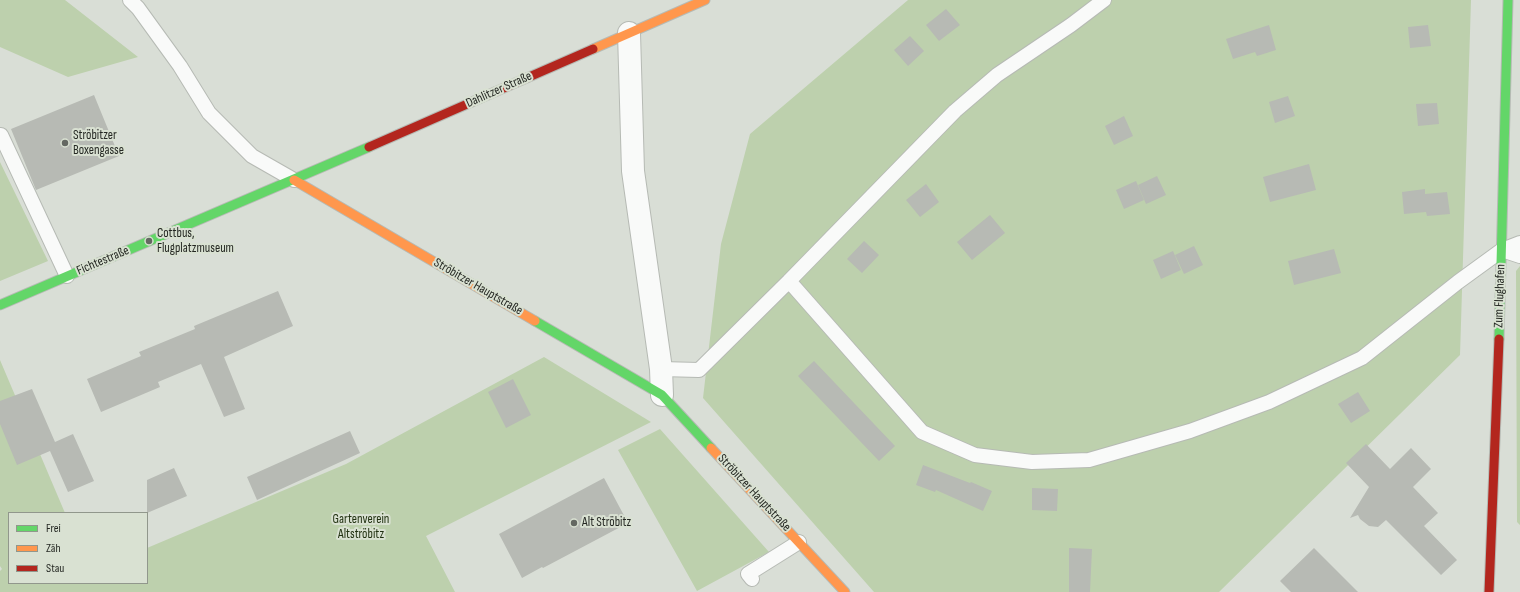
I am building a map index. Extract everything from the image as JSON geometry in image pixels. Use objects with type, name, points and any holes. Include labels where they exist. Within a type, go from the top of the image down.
[{"type":"street","name":"Dahlitzer Straße","points":[[294,180],[705,0]]},
{"type":"street","name":"Zum Flughafen","points":[[1489,592],[1502,250],[1508,0]]},
{"type":"street","points":[[629,32],[633,171],[661,369],[662,395]]},
{"type":"street","name":"Fichtestraße","points":[[0,305],[294,180]]},
{"type":"street","name":"Ströbitzer Hauptstraße","points":[[294,180],[662,395],[845,592]]},
{"type":"lane","points":[[130,0],[138,8],[180,66],[209,113],[252,156],[294,180]]},
{"type":"lane","points":[[661,369],[699,370],[789,281],[955,111],[997,75],[1071,25],[1104,0]]},
{"type":"lane","points":[[1,135],[67,276]]},
{"type":"lane","points":[[789,281],[922,432],[975,455],[1032,462],[1089,460],[1190,431],[1269,402],[1362,358],[1458,282],[1502,250],[1520,243]]},
{"type":"lane","points":[[1502,250],[1520,256]]},
{"type":"lane","points":[[752,579],[748,574],[799,542]]},
{"type":"green space","points":[[0,0],[65,0],[138,57],[68,77],[0,47]]},
{"type":"green space","points":[[908,0],[1471,0],[1460,355],[1219,592],[874,592],[703,398],[721,244],[750,134]]},
{"type":"green space","points":[[0,162],[48,261],[0,281]]},
{"type":"green space","points":[[1520,266],[1520,525],[1517,522],[1516,271]]},
{"type":"green space","name":"Gartenverein Altströbitz","points":[[544,357],[651,422],[426,536],[455,592],[0,592],[0,571],[2,569],[0,566],[0,360],[65,512],[8,512],[8,584],[148,584],[148,548],[346,464]]},
{"type":"green space","points":[[660,429],[769,552],[697,591],[618,450]]},
{"type":"building","points":[[946,9],[960,25],[939,41],[926,25]]},
{"type":"building","points":[[1269,25],[1276,50],[1257,56],[1255,52],[1233,59],[1226,39]]},
{"type":"building","points":[[1428,25],[1431,46],[1410,48],[1408,27]]},
{"type":"building","points":[[910,36],[924,51],[908,66],[894,50]]},
{"type":"building","name":"Ströbitzer Boxengasse","points":[[94,95],[119,156],[36,190],[11,129]]},
{"type":"building","points":[[1288,96],[1295,116],[1275,123],[1269,102]]},
{"type":"building","points":[[1437,103],[1439,124],[1418,126],[1416,104]]},
{"type":"building","points":[[1124,116],[1133,136],[1114,145],[1105,126]]},
{"type":"building","points":[[1309,164],[1316,190],[1270,202],[1263,177]]},
{"type":"building","points":[[1157,176],[1166,195],[1146,204],[1138,185]]},
{"type":"building","points":[[1136,181],[1144,200],[1124,209],[1116,190]]},
{"type":"building","points":[[926,184],[939,202],[920,217],[906,200]]},
{"type":"building","points":[[1425,189],[1425,194],[1447,192],[1450,214],[1427,216],[1426,212],[1404,214],[1402,192]]},
{"type":"building","points":[[990,215],[1005,233],[972,260],[957,242]]},
{"type":"building","points":[[864,241],[879,255],[862,273],[847,259]]},
{"type":"building","points":[[1194,246],[1203,265],[1184,274],[1175,255]]},
{"type":"building","points":[[1334,249],[1341,273],[1294,285],[1288,261]]},
{"type":"building","points":[[1173,251],[1181,270],[1161,279],[1153,260]]},
{"type":"building","points":[[278,291],[293,326],[224,357],[245,409],[224,417],[201,364],[158,382],[160,387],[101,412],[87,379],[141,356],[139,352],[195,329],[194,326]]},
{"type":"building","points":[[814,361],[895,446],[879,461],[798,376]]},
{"type":"building","points":[[513,379],[531,415],[506,428],[488,392]]},
{"type":"building","points":[[32,389],[55,442],[73,434],[94,481],[68,492],[50,451],[17,465],[0,424],[0,401]]},
{"type":"building","points":[[1358,392],[1370,411],[1351,423],[1338,404]]},
{"type":"building","points":[[350,431],[360,453],[257,500],[247,477]]},
{"type":"building","points":[[1366,444],[1390,469],[1411,448],[1431,469],[1413,487],[1438,513],[1424,526],[1457,560],[1441,575],[1386,520],[1378,527],[1369,526],[1360,519],[1358,515],[1350,518],[1369,487],[1346,463]]},
{"type":"building","points":[[923,465],[992,491],[983,511],[936,490],[935,492],[916,485]]},
{"type":"building","points":[[174,468],[187,496],[148,513],[147,480]]},
{"type":"building","name":"Alt Ströbitz","points":[[604,478],[628,523],[522,578],[499,534]]},
{"type":"building","points":[[1032,488],[1058,489],[1057,511],[1032,510]]},
{"type":"building","points":[[1069,548],[1092,549],[1090,592],[1069,592]]},
{"type":"building","points":[[1314,548],[1358,592],[1291,592],[1280,581]]},
{"type":"traffic: fast","points":[[1499,339],[1508,0]]},
{"type":"traffic: fast","points":[[0,305],[369,147]]},
{"type":"traffic: fast","points":[[535,321],[662,395],[711,448]]},
{"type":"traffic: slow","points":[[593,49],[705,0]]},
{"type":"traffic: slow","points":[[294,180],[535,321]]},
{"type":"traffic: slow","points":[[711,448],[845,592]]},
{"type":"traffic: jam","points":[[369,147],[593,49]]},
{"type":"traffic: jam","points":[[1489,592],[1499,339]]},
{"type":"place","name":"Ströbitzer Boxengasse","points":[[65,143]]},
{"type":"place","name":"Cottbus, Flugplatzmuseum","points":[[149,241]]},
{"type":"place","name":"Alt Ströbitz","points":[[574,523]]}]
